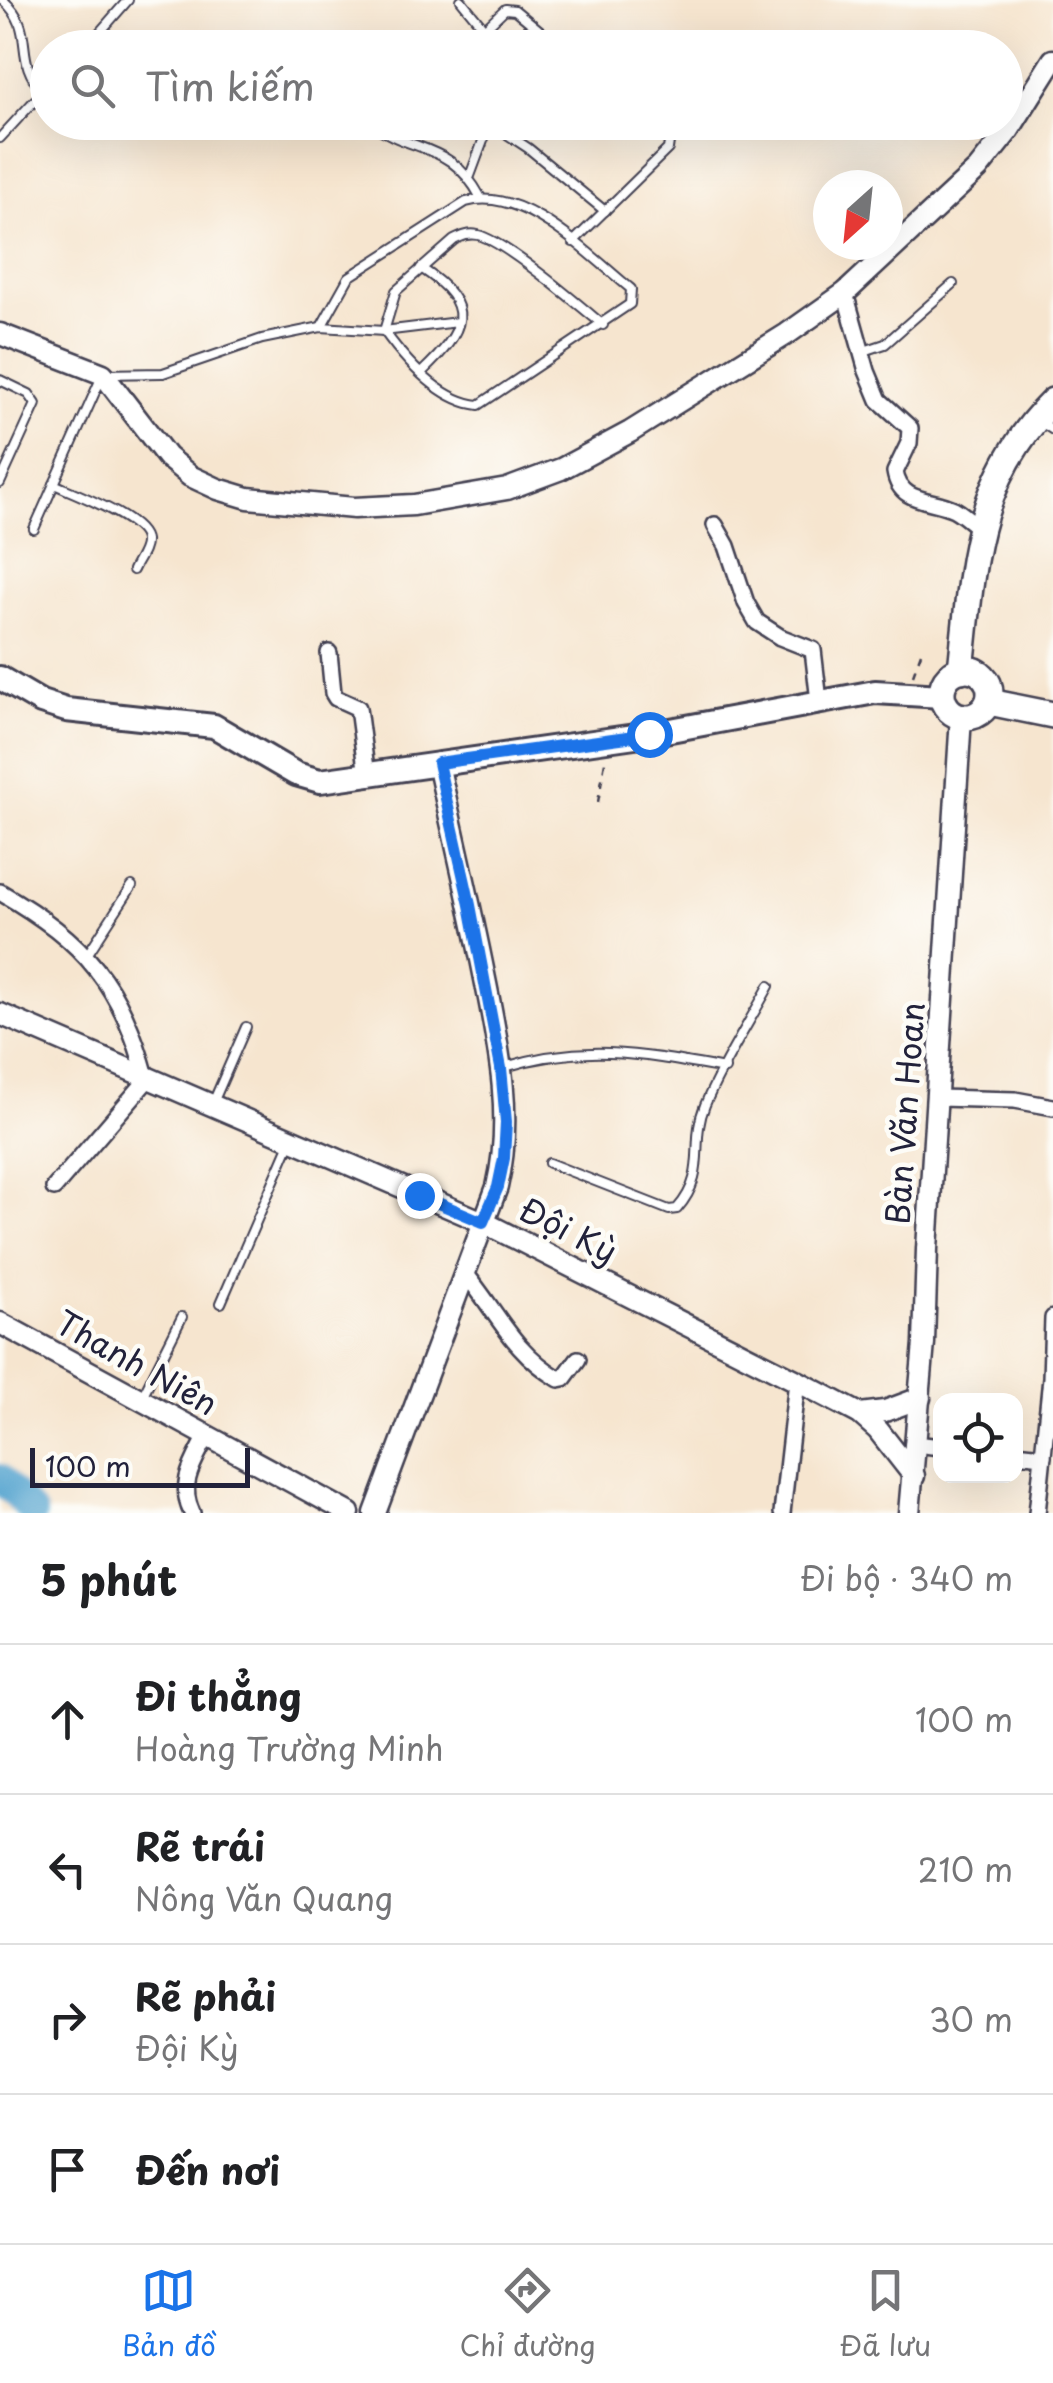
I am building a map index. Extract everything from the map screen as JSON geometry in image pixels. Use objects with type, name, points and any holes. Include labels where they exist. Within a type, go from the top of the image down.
[{"type":"highway","points":[[961,670],[967,592],[980,529],[996,482],[1047,417]]},
{"type":"highway","points":[[970,669],[989,685],[989,702],[980,713],[961,717],[948,709],[942,696],[946,679],[961,670],[970,669]]},
{"type":"highway","points":[[989,702],[1053,715]]},
{"type":"main road","points":[[0,678],[41,702],[66,710],[214,726],[307,778],[320,781],[607,740],[875,692],[942,696]]},
{"type":"street","points":[[1023,108],[1053,60]]},
{"type":"street","points":[[0,334],[103,374],[167,457],[190,476],[218,489],[248,498],[354,508],[414,505],[507,490],[561,469],[707,386],[845,292],[978,169],[1001,140]]},
{"type":"street","points":[[845,292],[879,400],[910,428],[908,444],[895,472],[899,486],[914,498],[958,510],[980,529]]},
{"type":"street","points":[[714,526],[756,622],[780,638],[813,650],[819,701]]},
{"type":"street","points":[[329,653],[333,694],[358,708],[366,776]]},
{"type":"street","name":"Bàn Văn Hoan","points":[[909,1513],[920,1398],[961,717]]},
{"type":"street","points":[[375,1513],[498,1187],[504,1158],[506,1122],[501,1068],[438,763]]},
{"type":"street","points":[[0,892],[33,912],[87,955],[124,1011],[147,1080],[54,1188]]},
{"type":"street","name":"Đội Kỳ","points":[[0,1014],[483,1222],[797,1380],[860,1414],[878,1430],[914,1476]]},
{"type":"street","points":[[938,1098],[1015,1100],[1053,1107]]},
{"type":"street","points":[[464,1272],[506,1334],[532,1360],[559,1379],[578,1359]]},
{"type":"street","points":[[1037,1513],[1050,1425],[1053,1318]]},
{"type":"street","name":"Thanh Niên","points":[[0,1324],[349,1513]]},
{"type":"street","points":[[782,1513],[797,1380]]},
{"type":"street","points":[[860,1414],[885,1411],[920,1398]]},
{"type":"street","points":[[192,1513],[186,1485],[206,1438]]},
{"type":"street","points":[[916,1444],[933,1446]]},
{"type":"street","points":[[1023,1455],[1043,1456]]},
{"type":"lane","points":[[3,0],[20,19],[30,74]]},
{"type":"lane","points":[[102,30],[128,0]]},
{"type":"lane","points":[[461,0],[484,29],[505,10],[514,10],[539,30]]},
{"type":"lane","points":[[0,138],[30,105]]},
{"type":"lane","points":[[403,140],[452,160],[470,176],[481,198]]},
{"type":"lane","points":[[470,176],[484,140]]},
{"type":"lane","points":[[516,140],[605,211]]},
{"type":"lane","points":[[574,242],[668,148],[669,140]]},
{"type":"lane","points":[[322,326],[349,277],[466,202],[481,198],[511,202],[526,210],[574,242],[632,289],[630,304],[603,325],[478,406],[455,400],[398,350],[384,330]]},
{"type":"lane","points":[[384,330],[396,291],[454,240],[476,234],[549,281],[603,325]]},
{"type":"lane","points":[[421,268],[449,289],[456,300],[458,322],[451,344],[422,372]]},
{"type":"lane","points":[[861,352],[885,344],[952,284]]},
{"type":"lane","points":[[34,528],[103,374],[162,373],[262,339],[322,326],[384,330],[458,322]]},
{"type":"lane","points":[[0,380],[28,394],[36,404],[0,483]]},
{"type":"lane","points":[[54,484],[137,524],[146,538],[133,570]]},
{"type":"lane","points":[[87,955],[132,886]]},
{"type":"lane","points":[[548,1163],[669,1210],[677,1209],[700,1164],[696,1133],[706,1105],[768,986]]},
{"type":"lane","points":[[211,1107],[246,1027]]},
{"type":"lane","points":[[501,1068],[537,1056],[582,1051],[625,1052],[725,1069]]},
{"type":"lane","points":[[221,1303],[291,1141]]},
{"type":"lane","points":[[140,1401],[182,1317]]},
{"type":"path","points":[[598,802],[607,740]]},
{"type":"waterway","points":[[0,1478],[33,1513]]},
{"type":"route","points":[[419,1195],[483,1222],[498,1187],[506,1122],[492,1010],[438,763],[649,734]]}]
